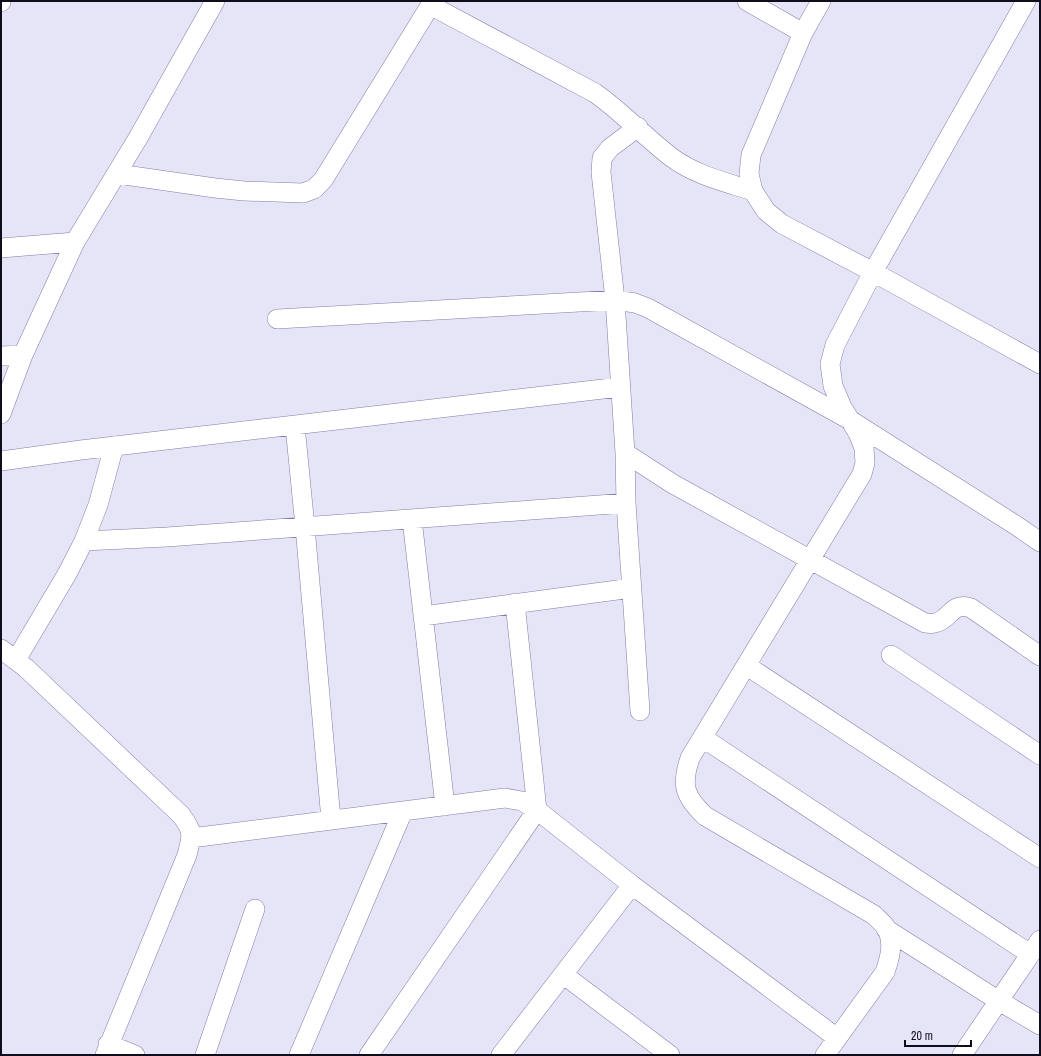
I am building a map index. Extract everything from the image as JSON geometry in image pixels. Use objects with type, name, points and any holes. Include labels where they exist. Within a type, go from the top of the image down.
[{"type":"street","points":[[1,414],[23,355],[75,242],[118,174],[215,1]]},
{"type":"street","points":[[747,1],[803,33]]},
{"type":"street","points":[[821,1],[803,33],[751,155],[750,174],[753,191],[766,211],[782,224],[873,272],[1040,364]]},
{"type":"street","points":[[1026,1],[873,272],[835,345],[830,364],[833,386],[842,407],[858,433],[864,448],[865,463],[862,474],[690,758],[684,784],[689,798],[705,816],[874,915],[886,929],[999,1001],[1040,1025]]},
{"type":"street","points":[[118,174],[244,191],[303,193],[314,189],[322,180],[431,3],[589,89],[608,102],[671,157],[691,169],[711,178],[753,191]]},
{"type":"street","points":[[638,128],[610,148],[602,158],[601,172],[615,300],[625,453],[626,503],[640,711]]},
{"type":"street","points":[[1,248],[75,242]]},
{"type":"street","points":[[277,319],[615,300],[635,303],[648,308],[850,420],[1040,542]]},
{"type":"street","points":[[1,356],[23,355]]},
{"type":"street","points":[[1,461],[114,446],[620,387]]},
{"type":"street","points":[[295,426],[306,526],[330,820]]},
{"type":"street","points":[[114,446],[98,504],[84,541],[67,574],[8,654],[26,668],[181,815],[190,826],[191,838],[187,855],[106,1049],[135,1055]]},
{"type":"street","points":[[625,453],[673,484],[925,623],[933,624],[939,622],[956,608],[964,605],[971,608],[1040,656]]},
{"type":"street","points":[[84,541],[167,537],[626,503]]},
{"type":"street","points":[[412,519],[445,806]]},
{"type":"street","points":[[423,616],[632,588]]},
{"type":"street","points":[[369,1055],[537,810],[515,603]]},
{"type":"street","points":[[890,655],[1040,756]]},
{"type":"street","points":[[747,666],[1040,858]]},
{"type":"street","points":[[703,738],[1035,947],[962,1055]]},
{"type":"street","points":[[191,838],[505,798],[522,801],[537,810],[632,885],[837,1038]]},
{"type":"street","points":[[299,1055],[403,811]]},
{"type":"street","points":[[501,1055],[632,885]]},
{"type":"street","points":[[205,1055],[255,909]]},
{"type":"street","points":[[825,1055],[885,972],[891,956],[890,941],[886,929]]},
{"type":"street","points":[[564,974],[670,1055]]}]
